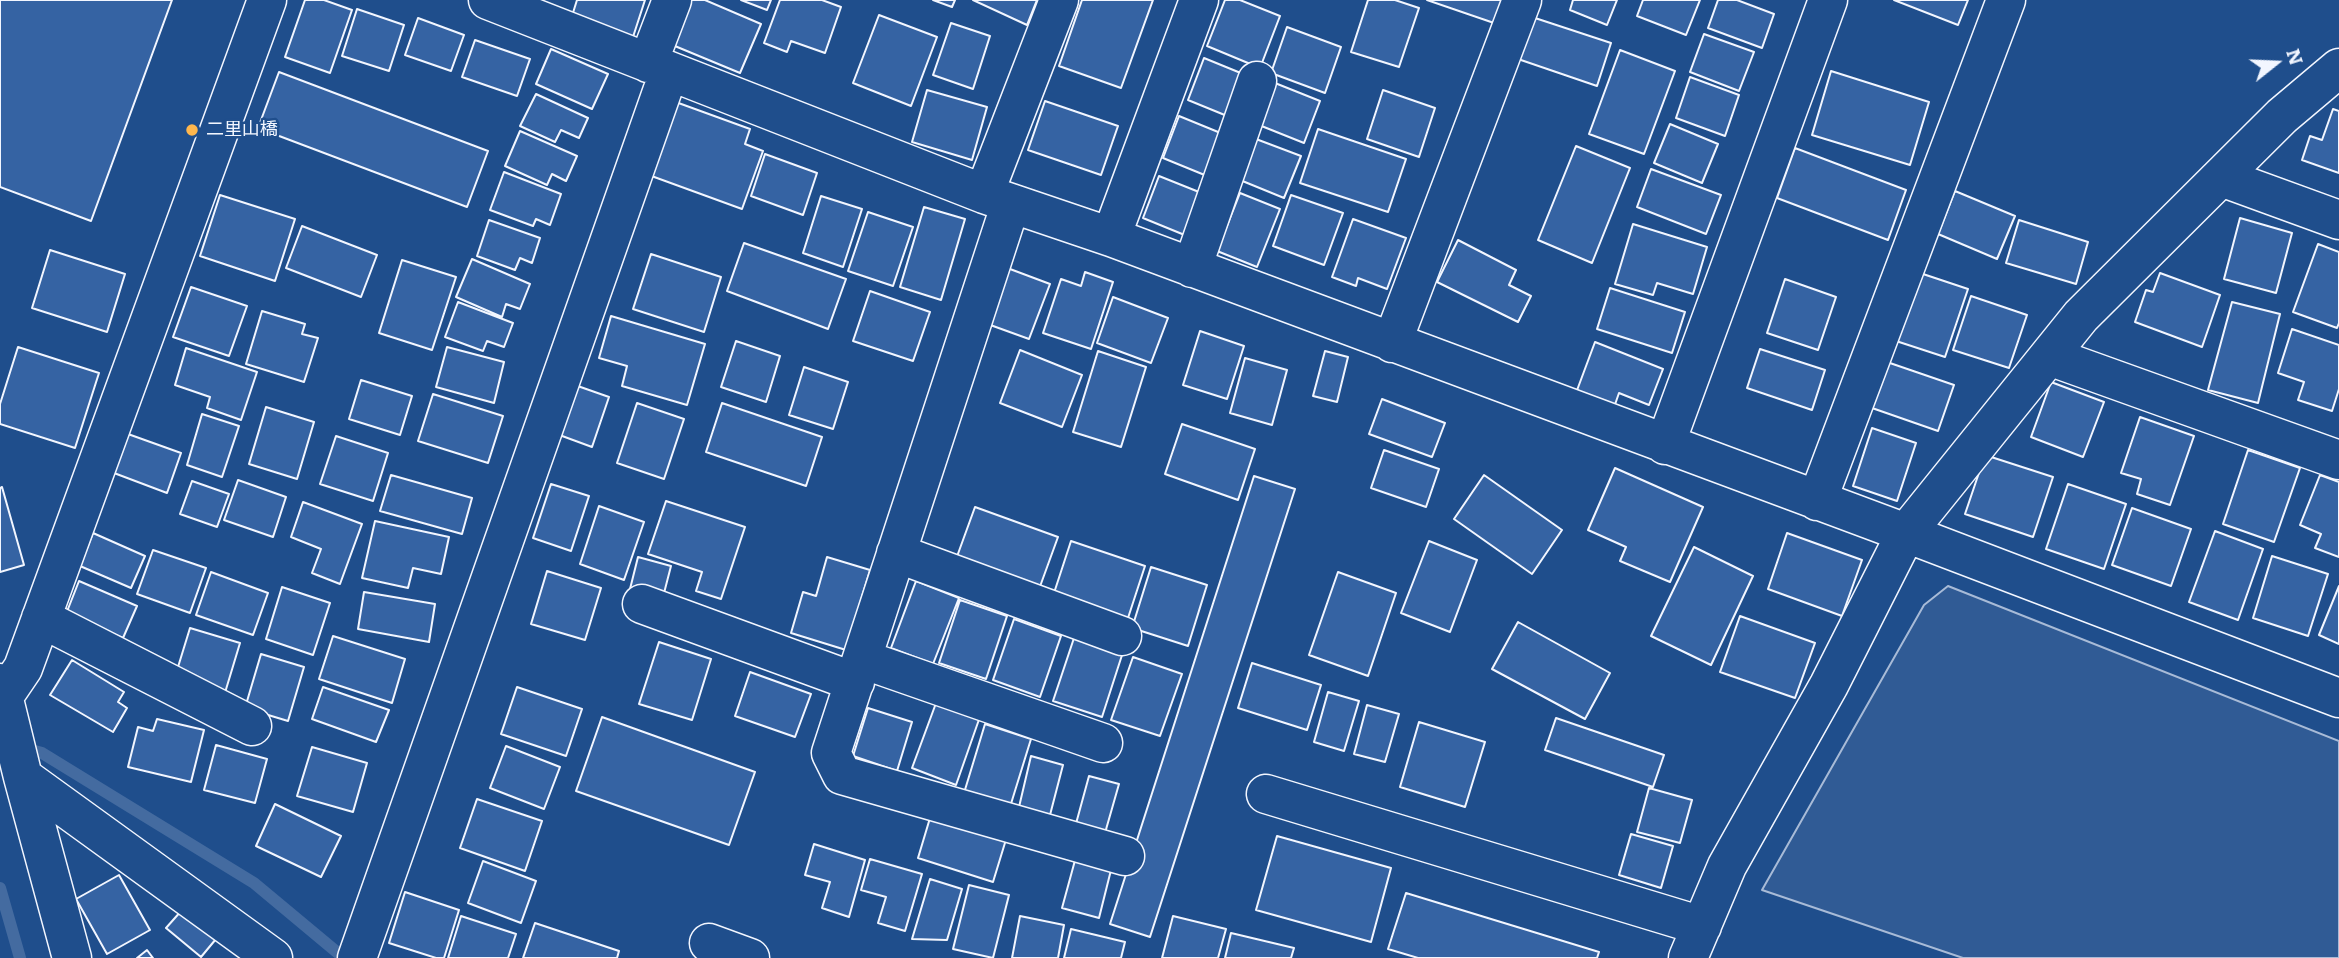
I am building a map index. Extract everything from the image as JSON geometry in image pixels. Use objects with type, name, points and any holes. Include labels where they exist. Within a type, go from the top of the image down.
[{"type":"street","points":[[72,958],[2,690],[23,668],[267,0]]},
{"type":"street","points":[[488,0],[997,199],[1111,237],[1906,533],[2339,698]]},
{"type":"street","points":[[361,948],[659,68],[672,0]]},
{"type":"street","points":[[1059,0],[997,199],[896,553],[831,753],[842,775],[1125,856]]},
{"type":"street","points":[[1111,237],[1199,0]]},
{"type":"street","points":[[1392,343],[1522,0]]},
{"type":"street","points":[[1665,445],[1828,0]]},
{"type":"street","points":[[1817,501],[2006,0]]},
{"type":"street","points":[[1266,794],[1695,942],[1727,866],[1829,685],[1906,533],[2081,316],[2282,116],[2339,68]]},
{"type":"street","points":[[1192,268],[1257,81]]},
{"type":"street","points":[[2221,177],[2339,220]]},
{"type":"street","points":[[2049,356],[2339,460]]},
{"type":"street","points":[[896,553],[1122,636]]},
{"type":"street","points":[[642,604],[1103,743]]},
{"type":"street","points":[[41,618],[252,726]]},
{"type":"street","points":[[23,777],[273,958]]},
{"type":"street","points":[[709,943],[750,958]]},
{"type":"shaded area","points":[[1948,586],[2339,741],[2339,958],[1963,958],[1762,890],[1924,605]]},
{"type":"building","points":[[0,0],[172,0],[91,221],[0,187]]},
{"type":"building","points":[[305,0],[324,0],[352,10],[330,73],[285,57]]},
{"type":"building","points":[[577,0],[645,0],[633,37],[572,16]]},
{"type":"building","points":[[689,0],[705,0],[761,24],[740,73],[670,44]]},
{"type":"building","points":[[741,0],[771,0],[767,10]]},
{"type":"building","points":[[780,0],[822,0],[841,7],[825,53],[791,41],[787,52],[764,43]]},
{"type":"building","points":[[933,0],[955,0],[952,7]]},
{"type":"building","points":[[973,0],[1037,0],[1027,25]]},
{"type":"building","points":[[1082,0],[1153,0],[1121,88],[1059,66]]},
{"type":"building","points":[[1225,0],[1240,0],[1280,16],[1260,68],[1207,46]]},
{"type":"building","points":[[1368,0],[1395,0],[1419,8],[1399,67],[1351,52]]},
{"type":"building","points":[[1427,0],[1502,0],[1494,23]]},
{"type":"building","points":[[1573,0],[1617,0],[1607,25],[1570,10]]},
{"type":"building","points":[[1643,0],[1700,0],[1686,35],[1637,16]]},
{"type":"building","points":[[1718,0],[1737,0],[1774,14],[1762,48],[1708,28]]},
{"type":"building","points":[[1894,0],[1968,0],[1958,25]]},
{"type":"building","points":[[357,9],[404,25],[389,71],[342,56]]},
{"type":"building","points":[[879,15],[937,37],[911,106],[853,83]]},
{"type":"building","points":[[1532,17],[1611,43],[1597,86],[1518,59]]},
{"type":"building","points":[[418,18],[464,35],[451,71],[405,55]]},
{"type":"building","points":[[951,23],[990,36],[973,89],[933,75]]},
{"type":"building","points":[[1287,27],[1341,47],[1325,93],[1271,73]]},
{"type":"building","points":[[1704,34],[1754,52],[1739,91],[1690,72]]},
{"type":"building","points":[[475,40],[530,59],[517,96],[462,77]]},
{"type":"building","points":[[551,49],[608,74],[592,109],[536,84]]},
{"type":"building","points":[[1620,50],[1675,71],[1644,154],[1589,134]]},
{"type":"building","points":[[1204,58],[1248,76],[1232,118],[1188,100]]},
{"type":"building","points":[[1831,71],[1929,102],[1910,165],[1812,135]]},
{"type":"building","points":[[279,72],[488,151],[467,207],[258,128]]},
{"type":"building","points":[[1690,77],[1739,95],[1725,136],[1676,118]]},
{"type":"building","points":[[1275,83],[1320,101],[1304,143],[1259,125]]},
{"type":"building","points":[[927,90],[987,107],[972,160],[912,142]]},
{"type":"building","points":[[1383,90],[1435,108],[1419,157],[1367,139]]},
{"type":"building","points":[[536,94],[588,118],[579,138],[561,130],[555,142],[520,126]]},
{"type":"building","points":[[673,101],[750,129],[745,144],[763,151],[742,209],[646,174]]},
{"type":"building","points":[[1045,101],[1118,126],[1101,175],[1028,150]]},
{"type":"building","points":[[2333,109],[2339,111],[2339,173],[2302,160],[2310,136],[2322,140]]},
{"type":"building","points":[[1179,116],[1223,134],[1207,176],[1163,158]]},
{"type":"building","points":[[1670,124],[1718,144],[1702,183],[1654,163]]},
{"type":"building","points":[[1318,129],[1406,159],[1388,212],[1300,183]]},
{"type":"building","points":[[520,131],[577,156],[566,181],[552,174],[547,185],[505,166]]},
{"type":"building","points":[[1256,139],[1301,156],[1284,198],[1240,180]]},
{"type":"building","points":[[1576,146],[1630,168],[1592,263],[1538,240]]},
{"type":"building","points":[[1795,148],[1906,190],[1888,240],[1777,198]]},
{"type":"building","points":[[765,154],[817,173],[803,215],[751,196]]},
{"type":"building","points":[[1651,169],[1721,195],[1706,234],[1637,207]]},
{"type":"building","points":[[504,172],[561,194],[550,225],[536,219],[533,226],[490,210]]},
{"type":"building","points":[[1159,176],[1204,194],[1187,236],[1143,218]]},
{"type":"building","points":[[1955,191],[2015,216],[1997,259],[1938,234]]},
{"type":"building","points":[[1240,193],[1280,209],[1257,267],[1217,251]]},
{"type":"building","points":[[220,195],[295,219],[275,281],[200,256]]},
{"type":"building","points":[[1291,195],[1343,213],[1324,265],[1273,246]]},
{"type":"building","points":[[821,196],[862,209],[843,267],[803,253]]},
{"type":"building","points":[[924,207],[965,219],[941,300],[900,287]]},
{"type":"building","points":[[868,212],[913,227],[893,286],[848,271]]},
{"type":"building","points":[[2240,218],[2292,233],[2276,293],[2224,279]]},
{"type":"building","points":[[1353,219],[1406,238],[1387,289],[1358,278],[1356,286],[1332,277]]},
{"type":"building","points":[[489,220],[540,238],[532,263],[520,258],[515,270],[477,256]]},
{"type":"building","points":[[2019,220],[2088,242],[2076,284],[2006,263]]},
{"type":"building","points":[[1633,224],[1707,247],[1693,294],[1657,283],[1653,295],[1615,284]]},
{"type":"building","points":[[302,226],[377,255],[361,297],[286,268]]},
{"type":"building","points":[[1458,240],[1516,270],[1509,285],[1531,296],[1518,322],[1437,282]]},
{"type":"building","points":[[744,243],[846,279],[828,329],[727,291]]},
{"type":"building","points":[[2318,244],[2339,252],[2337,328],[2293,312]]},
{"type":"building","points":[[50,250],[125,274],[107,332],[32,308]]},
{"type":"building","points":[[651,254],[721,277],[704,332],[633,309]]},
{"type":"building","points":[[472,259],[530,284],[520,309],[506,304],[502,317],[456,297]]},
{"type":"building","points":[[402,260],[456,277],[432,350],[379,333]]},
{"type":"building","points":[[1002,266],[1050,284],[1029,339],[982,322]]},
{"type":"building","points":[[1085,272],[1113,282],[1091,349],[1043,333],[1061,279],[1081,286]]},
{"type":"building","points":[[1917,272],[1968,289],[1945,357],[1893,340]]},
{"type":"building","points":[[2160,273],[2220,295],[2202,347],[2135,322],[2146,290],[2153,292]]},
{"type":"building","points":[[1785,279],[1836,297],[1818,350],[1767,333]]},
{"type":"building","points":[[191,287],[247,306],[229,356],[173,337]]},
{"type":"building","points":[[1610,288],[1685,312],[1672,353],[1597,329]]},
{"type":"building","points":[[870,291],[930,312],[913,361],[853,341]]},
{"type":"building","points":[[1971,296],[2027,315],[2009,368],[1953,350]]},
{"type":"building","points":[[1113,297],[1168,318],[1151,363],[1097,343]]},
{"type":"building","points":[[458,302],[513,323],[504,347],[487,341],[483,351],[445,337]]},
{"type":"building","points":[[2232,302],[2280,314],[2258,403],[2208,390]]},
{"type":"building","points":[[262,311],[305,324],[302,334],[318,338],[304,382],[246,364]]},
{"type":"building","points":[[611,316],[705,344],[687,405],[622,386],[627,366],[599,358]]},
{"type":"building","points":[[2292,329],[2339,345],[2339,389],[2332,411],[2298,400],[2304,382],[2278,373]]},
{"type":"building","points":[[1200,331],[1244,346],[1227,399],[1183,385]]},
{"type":"building","points":[[736,341],[780,356],[766,402],[721,387]]},
{"type":"building","points":[[1595,342],[1663,369],[1649,405],[1619,393],[1611,416],[1573,401]]},
{"type":"building","points":[[18,347],[99,373],[75,448],[0,424],[0,404]]},
{"type":"building","points":[[447,347],[504,362],[494,403],[436,387]]},
{"type":"building","points":[[186,348],[257,372],[241,420],[207,408],[210,397],[175,385]]},
{"type":"building","points":[[1760,349],[1825,370],[1812,410],[1747,388]]},
{"type":"building","points":[[1020,350],[1082,375],[1062,427],[1000,403]]},
{"type":"building","points":[[1098,351],[1146,367],[1121,447],[1073,432]]},
{"type":"building","points":[[1325,351],[1348,357],[1337,402],[1313,396]]},
{"type":"building","points":[[1245,358],[1287,370],[1272,425],[1230,413]]},
{"type":"building","points":[[1887,362],[1954,385],[1938,431],[1872,408]]},
{"type":"building","points":[[804,367],[848,382],[833,429],[789,415]]},
{"type":"building","points":[[361,380],[412,396],[400,435],[349,419]]},
{"type":"building","points":[[2051,382],[2104,402],[2083,457],[2031,437]]},
{"type":"building","points":[[572,384],[609,397],[592,447],[554,433]]},
{"type":"building","points":[[433,394],[503,416],[488,463],[418,441]]},
{"type":"building","points":[[1382,399],[1445,423],[1432,457],[1369,434]]},
{"type":"building","points":[[637,403],[684,419],[664,479],[617,463]]},
{"type":"building","points":[[722,403],[822,437],[806,486],[706,452]]},
{"type":"building","points":[[266,407],[314,422],[297,479],[249,464]]},
{"type":"building","points":[[202,414],[239,426],[222,477],[187,465]]},
{"type":"building","points":[[2140,417],[2194,436],[2170,505],[2137,494],[2141,479],[2121,473]]},
{"type":"building","points":[[1182,424],[1255,449],[1238,500],[1165,474]]},
{"type":"building","points":[[1872,428],[1916,443],[1897,501],[1853,486]]},
{"type":"building","points":[[128,434],[181,453],[167,493],[114,473]]},
{"type":"building","points":[[336,436],[388,453],[373,501],[320,484]]},
{"type":"building","points":[[1384,450],[1439,469],[1426,507],[1371,488]]},
{"type":"building","points":[[2248,450],[2300,468],[2274,542],[2223,524]]},
{"type":"building","points":[[1985,455],[2053,477],[2033,537],[1965,514]]},
{"type":"building","points":[[1615,468],[1703,507],[1670,582],[1620,561],[1626,547],[1588,530]]},
{"type":"building","points":[[391,475],[472,498],[462,534],[380,511]]},
{"type":"building","points":[[1484,475],[1562,530],[1532,574],[1454,519]]},
{"type":"building","points":[[2320,475],[2339,482],[2339,557],[2315,548],[2321,534],[2300,525]]},
{"type":"building","points":[[1254,476],[1295,489],[1150,937],[1110,924]]},
{"type":"building","points":[[238,480],[286,497],[273,537],[224,520]]},
{"type":"building","points":[[192,481],[229,494],[217,527],[180,514]]},
{"type":"building","points":[[551,484],[589,496],[571,551],[533,538]]},
{"type":"building","points":[[2068,484],[2126,504],[2104,569],[2046,549]]},
{"type":"building","points":[[2,487],[24,565],[0,572],[0,488]]},
{"type":"building","points":[[666,501],[745,527],[721,599],[696,591],[702,572],[648,554]]},
{"type":"building","points":[[303,502],[362,524],[340,584],[312,573],[321,549],[291,537]]},
{"type":"building","points":[[599,506],[644,522],[624,580],[580,564]]},
{"type":"building","points":[[975,507],[1058,537],[1038,592],[955,562]]},
{"type":"building","points":[[2132,508],[2191,529],[2171,586],[2112,565]]},
{"type":"building","points":[[375,521],[449,537],[441,574],[413,568],[408,588],[362,578]]},
{"type":"building","points":[[2215,531],[2263,549],[2238,620],[2189,602]]},
{"type":"building","points":[[93,533],[145,556],[131,588],[80,566]]},
{"type":"building","points":[[1787,533],[1862,560],[1842,616],[1768,589]]},
{"type":"building","points":[[1071,541],[1145,566],[1128,618],[1054,593]]},
{"type":"building","points":[[1429,541],[1477,560],[1450,632],[1401,613]]},
{"type":"building","points":[[1694,547],[1753,576],[1711,665],[1651,636]]},
{"type":"building","points":[[153,550],[206,568],[190,613],[137,594]]},
{"type":"building","points":[[2272,556],[2328,574],[2308,636],[2253,618]]},
{"type":"building","points":[[638,557],[671,566],[663,597],[630,589]]},
{"type":"building","points":[[827,557],[870,570],[846,650],[791,633],[803,592],[816,596]]},
{"type":"building","points":[[1151,567],[1207,585],[1188,646],[1132,628]]},
{"type":"building","points":[[547,571],[601,588],[585,640],[531,624]]},
{"type":"building","points":[[211,572],[268,593],[253,635],[196,615]]},
{"type":"building","points":[[1338,572],[1396,593],[1368,676],[1309,655]]},
{"type":"building","points":[[79,581],[137,606],[123,638],[66,614]]},
{"type":"building","points":[[916,581],[959,598],[933,664],[891,648]]},
{"type":"building","points":[[2339,586],[2339,644],[2319,635]]},
{"type":"building","points":[[282,587],[330,603],[313,655],[266,639]]},
{"type":"building","points":[[364,592],[435,604],[429,642],[358,629]]},
{"type":"building","points":[[960,600],[1007,616],[986,679],[939,663]]},
{"type":"building","points":[[1740,616],[1815,643],[1795,698],[1720,672]]},
{"type":"building","points":[[1014,619],[1061,636],[1040,697],[993,680]]},
{"type":"building","points":[[1518,622],[1610,673],[1585,719],[1492,669]]},
{"type":"building","points":[[190,628],[240,643],[224,696],[174,680]]},
{"type":"building","points":[[1075,635],[1123,652],[1102,717],[1053,701]]},
{"type":"building","points":[[333,636],[405,659],[392,703],[319,679]]},
{"type":"building","points":[[659,642],[711,659],[692,720],[639,704]]},
{"type":"building","points":[[261,654],[304,667],[288,721],[245,708]]},
{"type":"building","points":[[1133,657],[1182,674],[1160,736],[1111,720]]},
{"type":"building","points":[[72,660],[124,692],[118,702],[127,708],[113,732],[50,695]]},
{"type":"building","points":[[1252,663],[1321,685],[1307,730],[1238,708]]},
{"type":"building","points":[[750,672],[811,694],[795,737],[735,716]]},
{"type":"building","points":[[323,687],[389,710],[376,742],[312,719]]},
{"type":"building","points":[[517,687],[582,709],[566,756],[501,734]]},
{"type":"building","points":[[1328,692],[1359,701],[1344,751],[1314,742]]},
{"type":"building","points":[[939,695],[982,711],[956,785],[912,768]]},
{"type":"building","points":[[1367,705],[1399,714],[1385,762],[1354,754]]},
{"type":"building","points":[[868,708],[912,722],[897,771],[853,756]]},
{"type":"building","points":[[602,717],[755,772],[729,845],[576,791]]},
{"type":"building","points":[[1556,718],[1664,755],[1653,787],[1545,750]]},
{"type":"building","points":[[157,719],[204,730],[191,782],[128,767],[138,727],[153,731]]},
{"type":"building","points":[[1419,722],[1485,742],[1465,807],[1400,787]]},
{"type":"building","points":[[985,724],[1031,739],[1010,807],[964,793]]},
{"type":"building","points":[[216,745],[267,759],[255,803],[204,790]]},
{"type":"building","points":[[506,746],[560,767],[544,809],[490,788]]},
{"type":"building","points":[[312,747],[367,763],[353,812],[297,796]]},
{"type":"building","points":[[1031,756],[1063,765],[1050,815],[1019,807]]},
{"type":"building","points":[[1089,776],[1119,784],[1103,840],[1074,831]]},
{"type":"building","points":[[1649,788],[1692,800],[1680,843],[1637,832]]},
{"type":"building","points":[[477,799],[542,821],[525,871],[460,848]]},
{"type":"building","points":[[275,804],[341,836],[321,877],[256,846]]},
{"type":"building","points":[[933,808],[1008,833],[993,882],[918,858]]},
{"type":"building","points":[[1631,834],[1673,846],[1661,888],[1619,875]]},
{"type":"building","points":[[1277,836],[1391,868],[1371,942],[1256,910]]},
{"type":"building","points":[[814,844],[865,860],[849,917],[822,908],[830,882],[805,875]]},
{"type":"building","points":[[1077,853],[1113,862],[1099,918],[1062,908]]},
{"type":"building","points":[[870,859],[922,874],[905,931],[878,923],[886,897],[861,890]]},
{"type":"building","points":[[483,861],[536,881],[521,923],[468,903]]},
{"type":"building","points":[[119,875],[150,930],[107,954],[76,899]]},
{"type":"building","points":[[930,879],[962,889],[947,940],[912,939]]},
{"type":"building","points":[[969,885],[1009,895],[993,958],[953,949]]},
{"type":"building","points":[[405,892],[459,910],[444,958],[436,958],[389,943]]},
{"type":"building","points":[[1406,893],[1599,952],[1597,958],[1418,958],[1388,949]]},
{"type":"building","points":[[182,910],[216,939],[201,957],[166,928]]},
{"type":"building","points":[[461,916],[516,934],[508,958],[448,958]]},
{"type":"building","points":[[1020,916],[1064,925],[1058,958],[1012,958]]},
{"type":"building","points":[[1173,916],[1226,929],[1218,958],[1162,958]]},
{"type":"building","points":[[535,923],[619,951],[617,958],[523,958]]},
{"type":"building","points":[[1071,929],[1125,942],[1121,958],[1064,958]]},
{"type":"building","points":[[1231,933],[1294,948],[1291,958],[1225,958]]},
{"type":"building","points":[[147,950],[153,958],[137,958]]},
{"type":"waterway","points":[[20,747],[42,753],[254,883],[344,958]]},
{"type":"waterway","points":[[0,888],[20,958]]},
{"type":"place","name":"二里山橋","points":[[192,130]]}]
